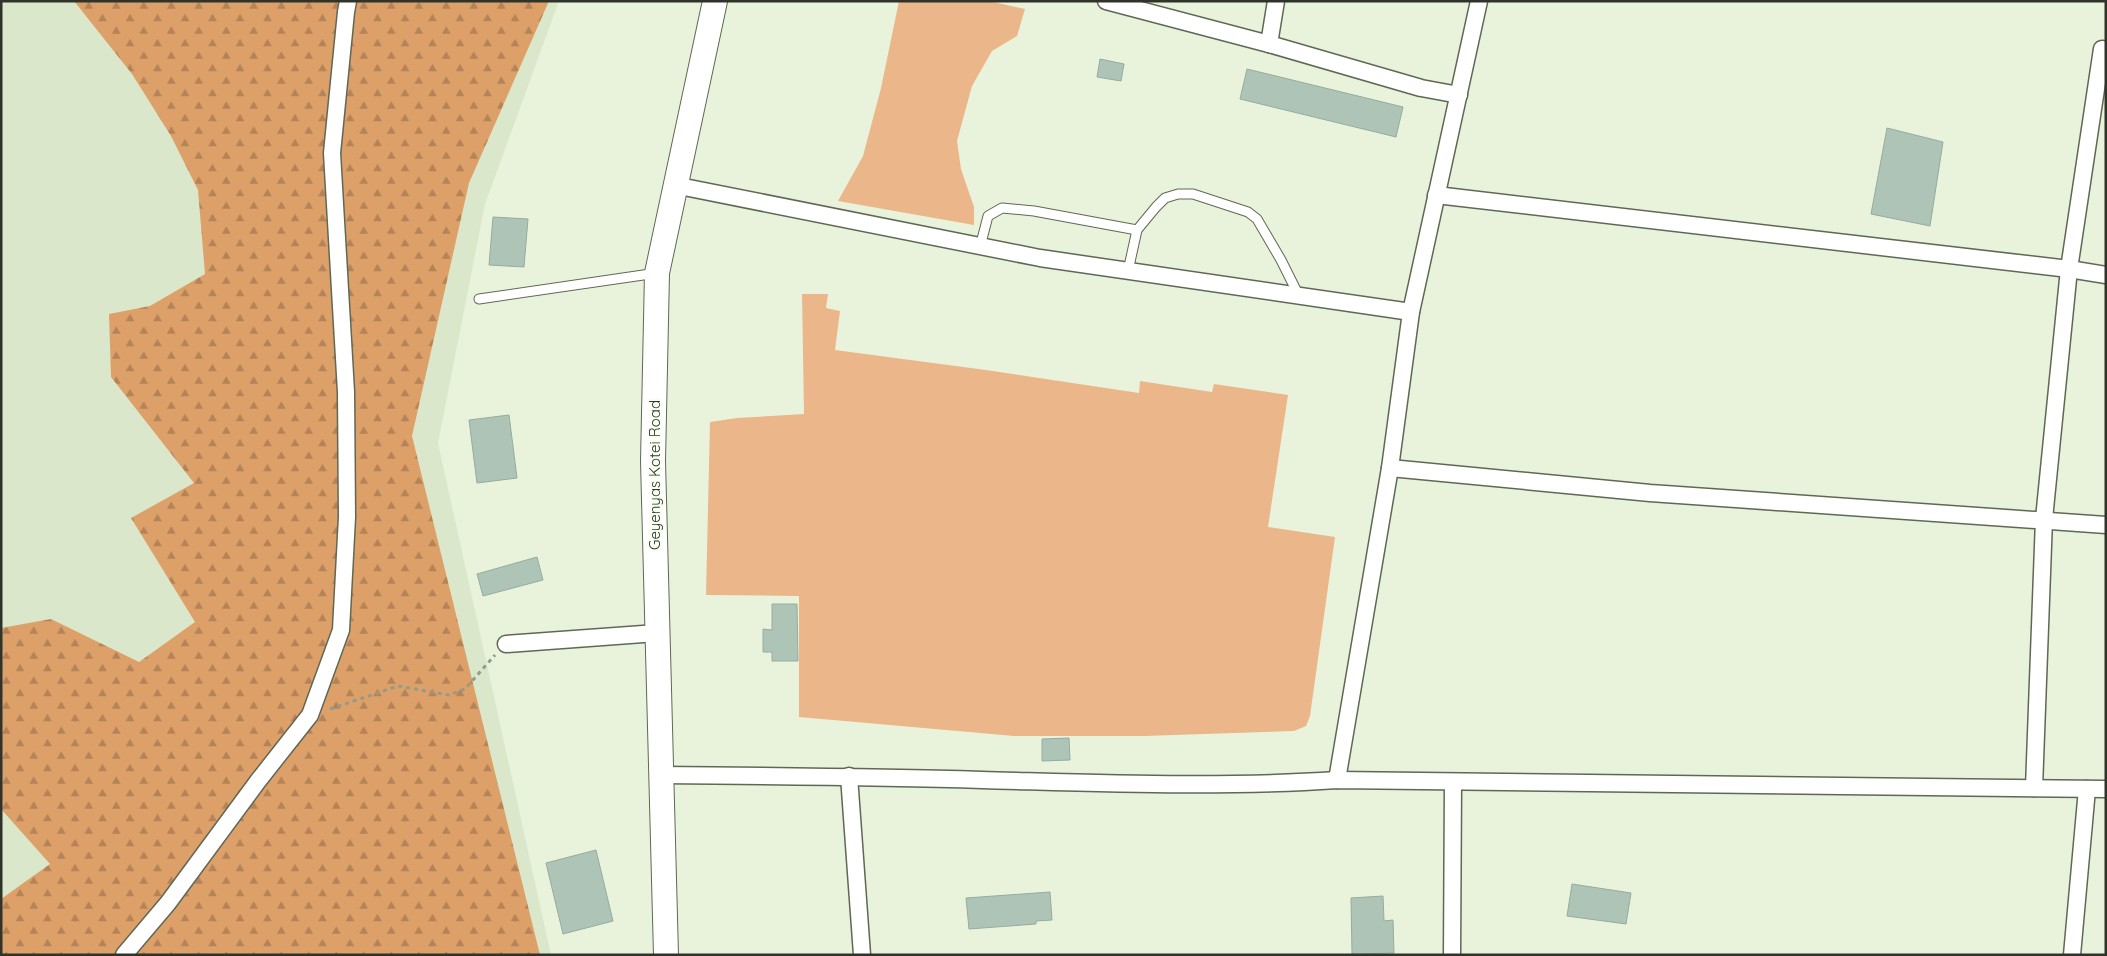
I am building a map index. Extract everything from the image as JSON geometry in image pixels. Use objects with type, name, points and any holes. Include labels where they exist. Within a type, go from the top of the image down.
[{"type":"street","points":[[124,955],[168,903],[258,781],[310,715],[341,630],[347,526],[346,392],[332,153],[348,1]]},
{"type":"street","name":"Geyenyas Kotei Road","points":[[666,955],[653,461],[657,273],[714,1]]},
{"type":"street","points":[[1106,1],[1268,44],[1421,88],[1458,95]]},
{"type":"street","points":[[1268,44],[1276,1]]},
{"type":"street","points":[[1337,780],[1390,468],[1410,312],[1479,1]]},
{"type":"street","points":[[2034,788],[2044,519],[2068,268],[2102,49]]},
{"type":"street","points":[[674,185],[1040,258],[1410,312]]},
{"type":"street","points":[[1436,195],[2068,268],[2106,274]]},
{"type":"street","points":[[1390,468],[1650,493],[2044,519],[2106,525]]},
{"type":"street","points":[[506,644],[657,633]]},
{"type":"street","points":[[660,775],[849,776],[1121,783],[1275,784],[1337,780],[2106,789]]},
{"type":"street","points":[[849,776],[862,955]]},
{"type":"street","points":[[1452,955],[1453,782]]},
{"type":"street","points":[[2072,955],[2087,789]]},
{"type":"lane","points":[[1128,271],[1137,230],[1165,198],[1178,194],[1193,194],[1248,212],[1257,219],[1282,260],[1299,296]]},
{"type":"lane","points":[[980,247],[988,216],[1002,208],[1034,211],[1137,230]]},
{"type":"lane","points":[[479,299],[657,273]]},
{"type":"path","points":[[310,715],[398,686],[449,696],[465,689],[506,644]]},
{"type":"shaded area","points":[[1,1],[559,1],[485,204],[438,443],[551,955],[1,955]]},
{"type":"shaded area","points":[[899,1],[989,1],[1025,9],[1017,36],[992,51],[972,86],[957,141],[961,169],[974,207],[974,225],[838,201],[863,156],[881,88]]},
{"type":"shaded area","points":[[802,294],[828,294],[826,308],[840,311],[835,350],[1139,393],[1140,381],[1212,392],[1214,384],[1288,395],[1268,527],[1335,537],[1310,716],[1306,726],[1294,731],[1145,736],[1014,736],[799,717],[799,596],[706,595],[710,422],[737,418],[804,414]]},
{"type":"green space","points":[[74,1],[549,1],[469,183],[412,436],[540,955],[1,955],[1,899],[50,864],[1,809],[1,628],[51,619],[139,662],[195,622],[131,518],[194,483],[111,377],[109,314],[150,306],[205,274],[198,190],[171,136],[132,74]]},
{"type":"building","points":[[1100,59],[1124,64],[1121,81],[1097,77]]},
{"type":"building","points":[[1247,69],[1403,107],[1396,137],[1240,99]]},
{"type":"building","points":[[1887,128],[1943,142],[1930,226],[1871,214]]},
{"type":"building","points":[[493,217],[528,219],[524,267],[489,265]]},
{"type":"building","points":[[509,415],[517,478],[477,483],[469,420]]},
{"type":"building","points":[[537,557],[543,580],[483,596],[477,574]]},
{"type":"building","points":[[772,604],[797,604],[798,661],[772,661],[772,652],[763,652],[763,629],[772,630]]},
{"type":"building","points":[[1069,738],[1070,760],[1042,761],[1042,739]]},
{"type":"building","points":[[596,850],[613,921],[563,934],[546,863]]},
{"type":"building","points":[[1572,884],[1631,893],[1626,924],[1567,916]]},
{"type":"building","points":[[1050,892],[1052,920],[1036,921],[1036,924],[969,929],[966,898]]},
{"type":"building","points":[[1383,896],[1384,921],[1393,920],[1394,953],[1352,954],[1351,898]]}]
